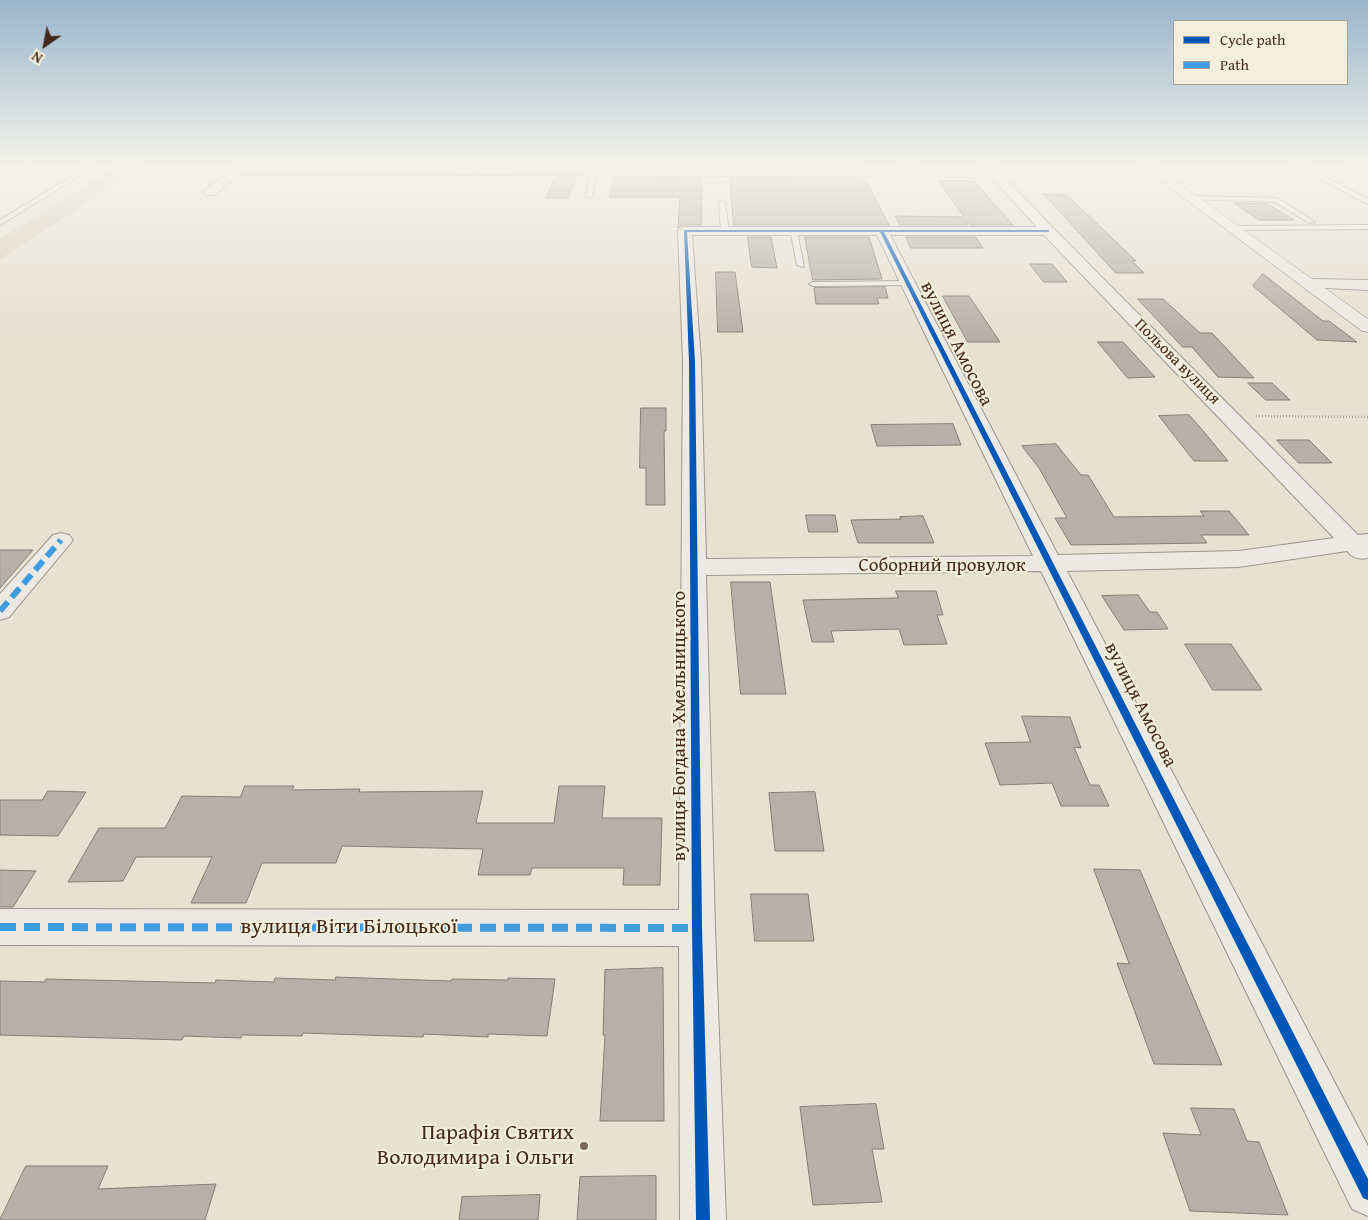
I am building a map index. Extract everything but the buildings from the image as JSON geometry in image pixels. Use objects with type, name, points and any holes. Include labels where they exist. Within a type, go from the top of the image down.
[{"type":"main road","points":[[1225,222],[1368,327]]},
{"type":"street","name":"Польова вулиця","points":[[1039,222],[1363,548]]},
{"type":"street","name":"вулиця Богдана Хмельницького","points":[[703,1220],[697,928],[692,362],[685,231],[725,231]]},
{"type":"street","points":[[725,231],[1048,232]]},
{"type":"street","name":"вулиця Амосова","points":[[882,232],[1368,1193]]},
{"type":"street","points":[[1310,284],[1368,284]]},
{"type":"street","points":[[0,611],[61,540]]},
{"type":"street","name":"Соборний провулок","points":[[695,568],[1051,565],[1239,559],[1363,548]]},
{"type":"street","name":"вулиця Віти Білоцької","points":[[0,927],[697,928]]},
{"type":"lane","points":[[724,222],[725,231]]},
{"type":"lane","points":[[1233,228],[1368,226]]},
{"type":"lane","points":[[793,231],[801,265]]},
{"type":"lane","points":[[814,284],[908,283]]},
{"type":"path","points":[[1230,416],[1368,417]]},
{"type":"shaded area","points":[[27,222],[58,222],[0,259],[0,239]]},
{"type":"marked path","points":[[0,611],[61,540]]},
{"type":"marked path","points":[[0,927],[697,928]]},
{"type":"cycle path","points":[[703,1220],[697,928],[692,362],[685,231],[1048,231]]},
{"type":"cycle path","points":[[882,232],[1368,1193]]},
{"type":"place","name":"Парафія Святих Володимира і Ольги","points":[[584,1146]]}]
